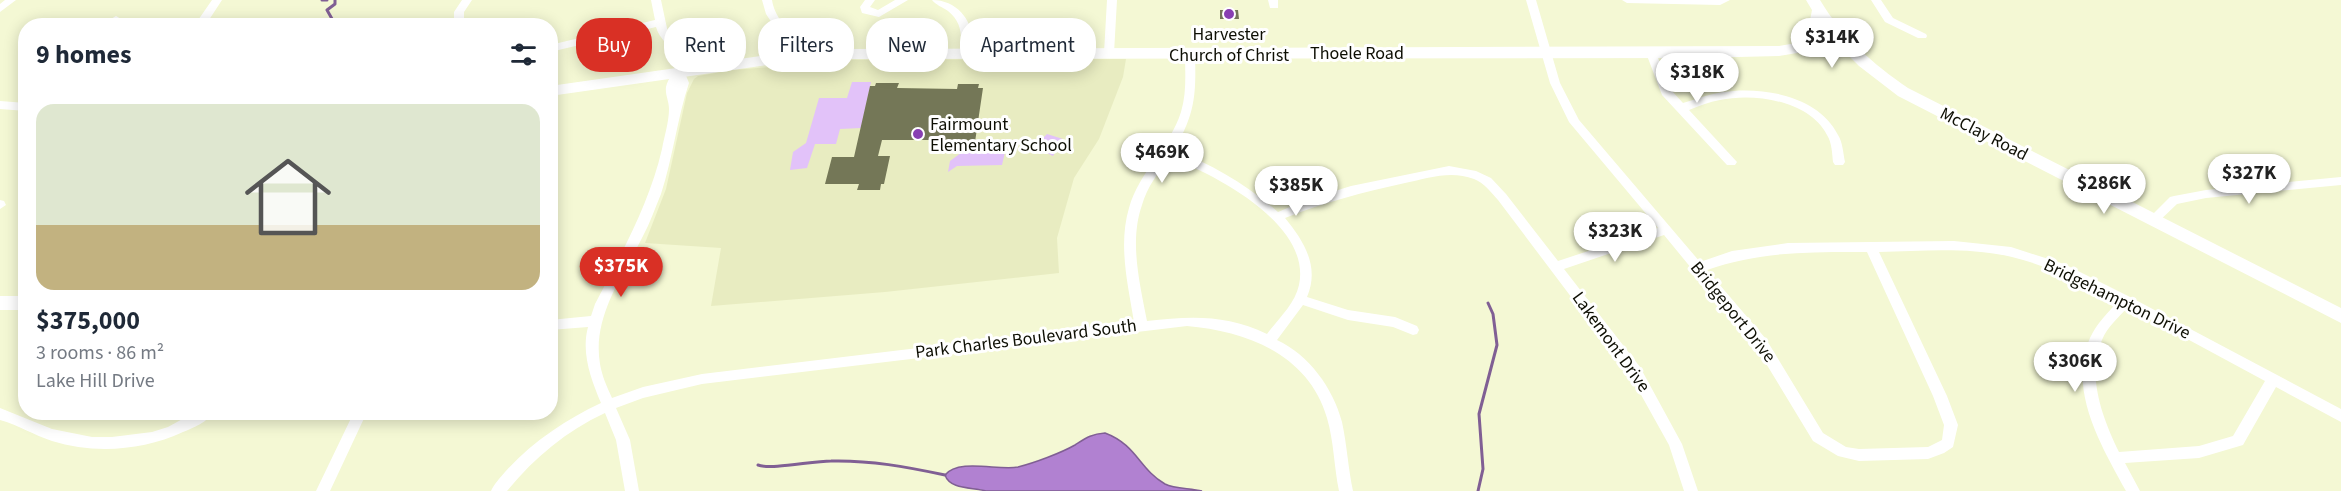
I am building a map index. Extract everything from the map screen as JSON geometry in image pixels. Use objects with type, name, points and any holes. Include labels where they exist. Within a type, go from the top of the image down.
[{"type":"main road","name":"McClay Road","points":[[1816,5],[1842,41],[1865,64],[1920,102],[2341,316]]},
{"type":"main road","points":[[1816,5],[1814,34],[1807,47],[1838,54],[1865,64]]},
{"type":"main road","name":"Thoele Road","points":[[1096,53],[1779,51],[1842,41]]},
{"type":"main road","name":"Thoele Road","points":[[854,54],[960,55]]},
{"type":"main road","name":"Thoele Road","points":[[558,91],[758,61]]},
{"type":"main road","points":[[0,303],[18,303]]},
{"type":"street","points":[[0,9],[10,0]]},
{"type":"street","points":[[205,18],[217,0]]},
{"type":"street","points":[[459,18],[459,12],[467,0]]},
{"type":"street","points":[[632,491],[623,440],[593,362],[593,340],[601,304],[638,234],[655,193],[667,151],[675,108],[684,83],[680,73],[680,57],[667,41],[656,0]]},
{"type":"street","points":[[767,0],[773,18]]},
{"type":"street","points":[[870,0],[864,7],[866,11],[875,15],[903,0]]},
{"type":"street","points":[[937,0],[953,10],[960,18]]},
{"type":"street","points":[[1109,53],[1112,0]]},
{"type":"street","name":"Bridgeport Drive","points":[[1531,0],[1560,96],[1575,122],[1761,343],[1818,437],[1843,452],[1859,455],[1928,453],[1948,442],[1951,425],[1940,396],[1871,247]]},
{"type":"street","points":[[1627,0],[1720,2],[1725,0]]},
{"type":"street","points":[[1876,0],[1889,20],[1922,36]]},
{"type":"street","points":[[558,47],[661,22]]},
{"type":"street","points":[[1141,325],[1131,260],[1131,226],[1141,192],[1188,111],[1191,85],[1190,52]]},
{"type":"street","points":[[1651,53],[1666,92],[1731,162]]},
{"type":"street","points":[[1681,108],[1722,96],[1737,95],[1760,96],[1794,102],[1806,107],[1826,124],[1833,135],[1839,162]]},
{"type":"street","points":[[0,105],[18,106]]},
{"type":"street","points":[[1166,151],[1205,166],[1236,184],[1277,217],[1301,248],[1305,258],[1306,282],[1299,300],[1269,341]]},
{"type":"street","name":"Lakemont Drive","points":[[1277,217],[1310,202],[1351,190],[1443,171],[1467,172],[1487,181],[1494,187],[1635,371],[1675,444],[1691,491]]},
{"type":"street","points":[[2152,221],[2174,200],[2206,194],[2341,181]]},
{"type":"street","points":[[1555,267],[1666,230]]},
{"type":"street","name":"Bridgehampton Drive","points":[[1698,268],[1732,256],[1768,249],[1954,246],[2011,252],[2060,267],[2126,300],[2341,417]]},
{"type":"street","points":[[1299,300],[1348,315],[1395,322],[1413,330]]},
{"type":"street","points":[[2126,300],[2096,338],[2088,374],[2096,414],[2115,458],[2133,491]]},
{"type":"street","points":[[558,324],[596,321]]},
{"type":"street","name":"Park Charles Boulevard South","points":[[498,491],[539,449],[576,421],[608,404],[656,388],[702,380],[1141,325],[1203,321],[1234,326],[1269,341],[1307,369],[1323,392],[1334,417],[1346,491]]},
{"type":"street","points":[[2115,458],[2199,452],[2238,441],[2273,380]]},
{"type":"street","points":[[0,414],[64,438],[111,442],[130,442],[162,436],[194,420]]},
{"type":"street","points":[[323,491],[357,420]]},
{"type":"shaded area","points":[[1096,59],[1126,59],[1123,77],[1099,139],[1074,178],[1057,238],[1059,273],[885,292],[711,306],[721,248],[645,243],[666,189],[687,93],[698,76],[721,72],[746,72],[746,69],[758,68],[758,72],[854,72],[854,60],[866,60],[866,72],[948,72],[948,60],[960,60],[960,72],[1096,72]]},
{"type":"shaded area","points":[[852,82],[871,82],[861,128],[840,129],[836,144],[815,144],[807,168],[790,170],[793,152],[806,143],[819,98],[847,98]]},
{"type":"shaded area","points":[[1047,134],[1063,139],[1053,156],[1034,147]]},
{"type":"shaded area","points":[[966,145],[999,145],[999,151],[1005,152],[1002,165],[957,166],[948,172],[950,161],[965,150]]},
{"type":"shaded area","points":[[1105,433],[1124,444],[1156,478],[1165,484],[1202,491],[986,491],[957,486],[945,475],[951,470],[969,466],[1018,467],[1069,448],[1092,435]]},
{"type":"building","name":"Harvester Church of Christ","points":[[1220,10],[1238,10],[1239,19],[1220,19]]},
{"type":"building","name":"Fairmount Elementary School","points":[[876,83],[899,83],[897,88],[957,89],[958,84],[979,84],[978,88],[983,88],[975,142],[965,142],[964,146],[951,146],[952,140],[882,140],[878,156],[890,156],[884,184],[881,184],[880,190],[857,190],[859,184],[825,184],[832,157],[854,157],[870,86],[875,86]]},
{"type":"waterway","points":[[322,0],[327,0]]},
{"type":"waterway","points":[[332,18],[327,10],[335,4],[335,0]]},
{"type":"waterway","points":[[1478,491],[1483,469],[1479,414],[1497,345],[1493,314],[1488,303]]},
{"type":"waterway","points":[[758,465],[846,461],[903,467],[945,475]]},
{"type":"place","name":"Harvester Church of Christ","points":[[1229,14]]},
{"type":"place","name":"Fairmount Elementary School","points":[[918,134]]}]
